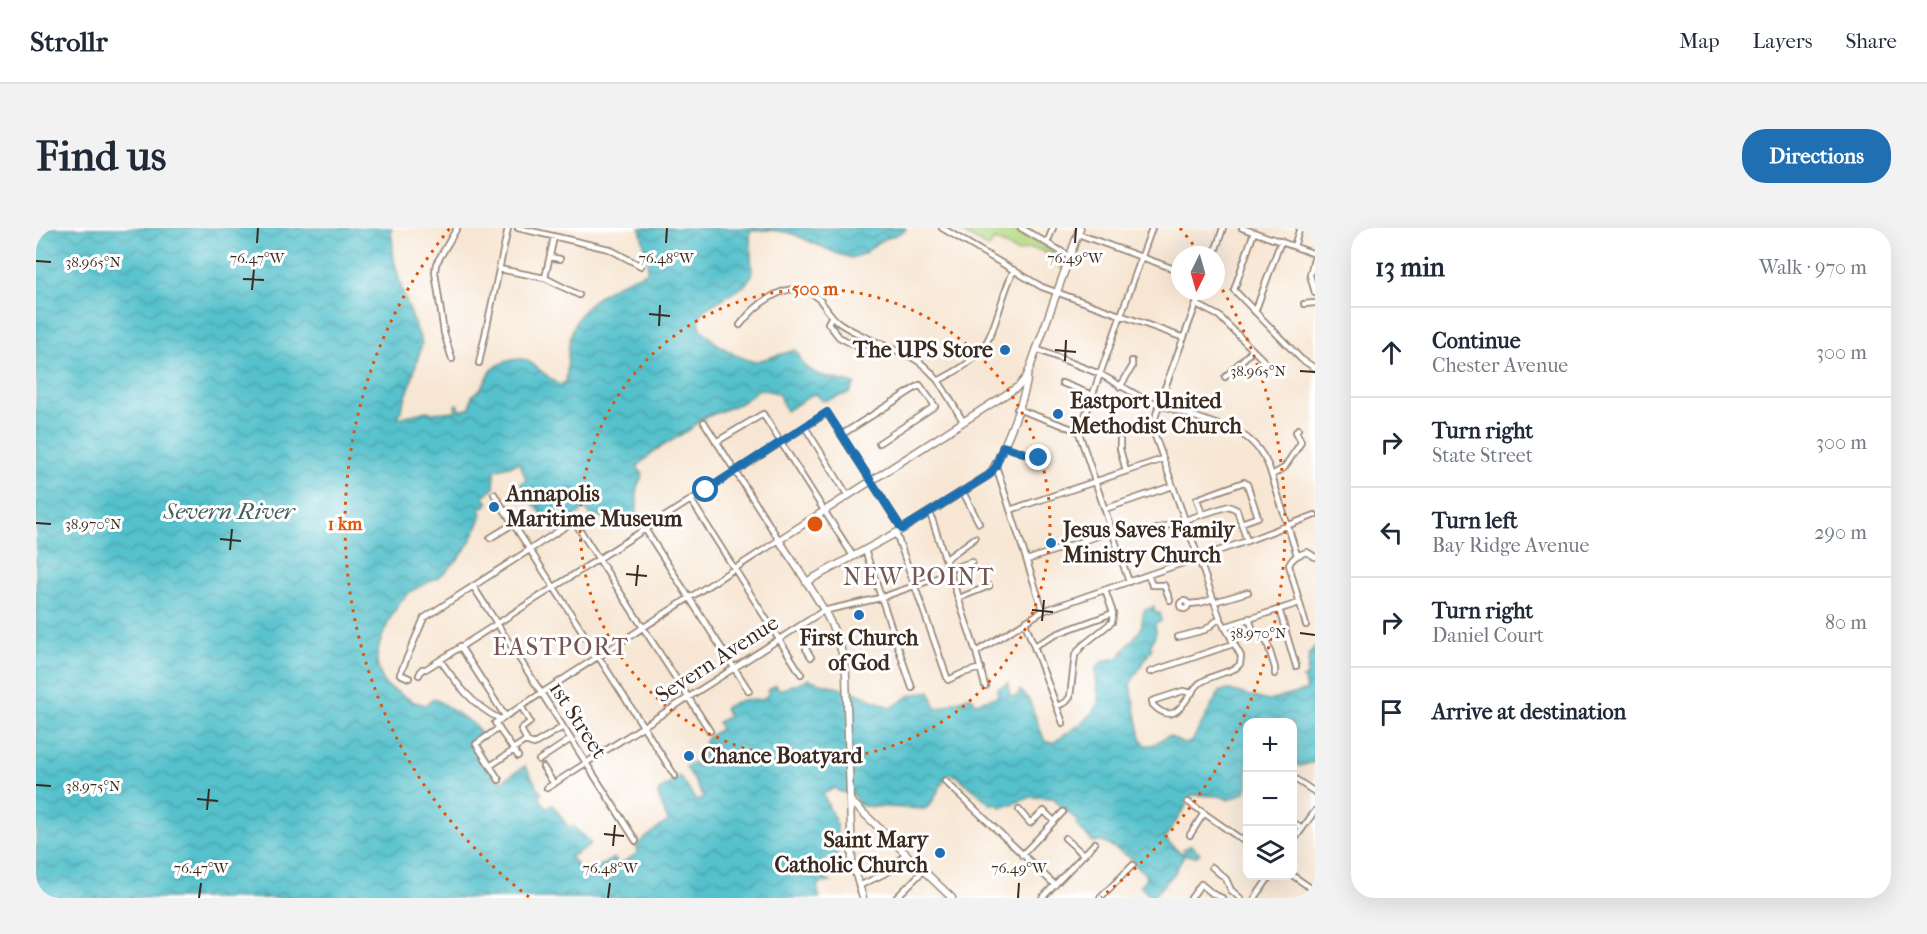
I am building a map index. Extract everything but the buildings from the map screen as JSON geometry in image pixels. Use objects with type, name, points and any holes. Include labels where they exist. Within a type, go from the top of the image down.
[{"type":"main road","points":[[806,582],[930,513],[963,492],[996,466],[1079,231]]},
{"type":"main road","points":[[863,898],[852,861],[846,675],[843,651],[837,635],[779,540],[1019,386],[1027,376]]},
{"type":"main road","points":[[1019,386],[1020,401]]},
{"type":"main road","points":[[850,798],[952,898]]},
{"type":"street","points":[[452,359],[443,325],[435,272],[436,264],[457,228]]},
{"type":"street","points":[[479,363],[508,228]]},
{"type":"street","points":[[518,228],[612,250],[641,266]]},
{"type":"street","points":[[942,228],[1042,287],[1184,338]]},
{"type":"street","points":[[1047,243],[1053,228]]},
{"type":"street","points":[[1079,433],[1152,228]]},
{"type":"street","points":[[1217,246],[1223,228]]},
{"type":"street","points":[[1242,228],[1315,254],[1310,275],[1315,293]]},
{"type":"street","points":[[1294,246],[1300,228]]},
{"type":"street","points":[[1024,229],[1069,256]]},
{"type":"street","points":[[1079,231],[1171,268]]},
{"type":"street","points":[[1254,232],[1234,290],[1301,359],[1315,368]]},
{"type":"street","points":[[545,278],[554,237]]},
{"type":"street","points":[[1255,312],[1281,242]]},
{"type":"street","points":[[550,257],[560,259]]},
{"type":"street","points":[[499,269],[545,278],[579,295]]},
{"type":"street","points":[[938,381],[970,361],[982,348],[988,339],[1014,270]]},
{"type":"street","points":[[740,325],[748,315],[773,296],[788,289],[801,289],[811,293],[820,300],[831,316],[844,326],[920,361],[938,381],[963,421]]},
{"type":"street","points":[[1192,693],[1183,691],[1152,701],[1153,705],[1163,712],[1174,712],[1182,706],[1199,684],[1236,668],[1241,656],[1220,618],[1154,433],[1159,404],[1198,300]]},
{"type":"street","points":[[1304,304],[1315,303]]},
{"type":"street","points":[[1196,304],[1219,316],[1266,363]]},
{"type":"street","points":[[831,316],[828,323],[839,337],[869,353],[878,350],[881,343]]},
{"type":"street","points":[[1036,349],[1100,374],[1137,396],[1244,435],[1262,454],[1272,475],[1298,555]]},
{"type":"street","points":[[1225,377],[1253,350]]},
{"type":"street","points":[[1120,387],[1132,367],[1132,361]]},
{"type":"street","points":[[1062,383],[1093,395]]},
{"type":"street","points":[[841,435],[920,385],[935,406],[879,443]]},
{"type":"street","points":[[1017,409],[1079,433],[1130,582]]},
{"type":"street","points":[[419,675],[422,669],[426,669],[827,412],[871,481],[899,531],[948,680],[981,668]]},
{"type":"street","points":[[716,442],[763,414],[853,556]]},
{"type":"street","points":[[499,780],[477,746],[477,742],[503,718],[779,540],[704,422]]},
{"type":"street","points":[[805,427],[848,496]]},
{"type":"street","points":[[1272,475],[1284,468],[1300,444],[1301,441],[1296,432],[1298,429]]},
{"type":"street","points":[[1120,440],[1126,471]]},
{"type":"street","points":[[1003,446],[1039,458]]},
{"type":"street","points":[[1010,510],[1163,459]]},
{"type":"street","points":[[996,466],[1043,611]]},
{"type":"street","points":[[991,472],[995,472],[1000,477]]},
{"type":"street","points":[[1202,514],[1197,499],[1244,482],[1247,484],[1258,517],[1241,523]]},
{"type":"street","points":[[1105,509],[1172,486]]},
{"type":"street","points":[[963,492],[979,523]]},
{"type":"street","points":[[494,494],[675,776]]},
{"type":"street","points":[[691,500],[801,674]]},
{"type":"street","points":[[1147,532],[1232,506],[1236,509],[1247,541]]},
{"type":"street","points":[[930,513],[959,598],[985,686]]},
{"type":"street","points":[[976,652],[1043,611],[1247,541],[1315,515]]},
{"type":"street","points":[[409,678],[400,674],[424,618],[574,521],[710,731]]},
{"type":"street","points":[[490,538],[513,524]]},
{"type":"street","points":[[645,529],[749,691]]},
{"type":"street","points":[[1027,560],[1112,531]]},
{"type":"street","points":[[946,559],[975,538]]},
{"type":"street","points":[[865,550],[912,688]]},
{"type":"street","points":[[1306,625],[1289,565],[1293,558],[1307,552],[1315,557]]},
{"type":"street","name":"Severn Avenue","points":[[547,788],[823,611],[880,598],[972,562]]},
{"type":"street","points":[[1148,575],[1152,585],[1164,585],[1170,600]]},
{"type":"street","name":"1st Street","points":[[473,586],[636,841]]},
{"type":"street","points":[[959,598],[989,586]]},
{"type":"street","points":[[1057,706],[1070,698],[1075,655],[1082,646],[1109,626],[1113,618],[1105,590]]},
{"type":"street","points":[[1188,604],[1214,601],[1248,592]]},
{"type":"street","points":[[1224,627],[1299,603]]},
{"type":"street","points":[[1279,609],[1293,649],[1296,666]]},
{"type":"street","points":[[1034,646],[1059,633],[1113,613]]},
{"type":"street","points":[[1178,637],[1205,630],[1220,618]]},
{"type":"street","points":[[1249,618],[1256,636],[1267,642],[1275,674]]},
{"type":"street","points":[[1025,622],[1063,723]]},
{"type":"street","points":[[1150,672],[1233,644]]},
{"type":"street","points":[[807,645],[806,649],[811,657]]},
{"type":"street","points":[[460,646],[503,718]]},
{"type":"street","points":[[440,660],[470,699],[503,718]]},
{"type":"street","points":[[521,706],[530,722],[521,729],[527,741],[534,744],[563,727]]},
{"type":"street","points":[[497,725],[519,756]]},
{"type":"street","points":[[539,760],[571,739]]},
{"type":"street","points":[[490,766],[527,741]]},
{"type":"street","points":[[543,767],[554,784]]},
{"type":"street","points":[[1297,780],[1315,792]]},
{"type":"street","points":[[945,781],[1055,885]]},
{"type":"street","points":[[1188,802],[1243,840]]},
{"type":"street","points":[[1019,810],[1030,823],[1044,811],[1054,821]]},
{"type":"street","points":[[1297,837],[1315,811]]},
{"type":"street","points":[[1023,855],[1063,812]]},
{"type":"street","points":[[1190,835],[1204,813]]},
{"type":"street","points":[[1297,825],[1302,829]]},
{"type":"street","points":[[1065,838],[1084,855]]},
{"type":"street","points":[[1051,898],[1044,896],[1095,843]]},
{"type":"street","points":[[859,886],[890,871],[906,853]]},
{"type":"street","points":[[1100,898],[1133,865]]},
{"type":"street","points":[[1212,867],[1226,879],[1233,893],[1240,898]]},
{"type":"street","points":[[896,898],[924,870]]},
{"type":"street","points":[[1297,878],[1313,890],[1315,881]]},
{"type":"street","points":[[1255,898],[1267,880]]},
{"type":"street","points":[[1191,898],[1201,884],[1222,898]]},
{"type":"green space","points":[[955,228],[1013,228],[1065,258],[1061,268],[1042,251],[1024,249],[1018,252],[994,239],[989,248]]},
{"type":"water","name":"Severn River","points":[[36,228],[392,228],[394,260],[402,290],[422,343],[398,418],[427,411],[432,413],[456,411],[455,405],[458,404],[460,411],[470,408],[472,396],[492,370],[503,363],[514,360],[527,360],[559,385],[566,382],[571,335],[582,312],[612,288],[647,272],[647,256],[640,228],[906,228],[905,231],[878,242],[865,253],[851,258],[791,233],[771,230],[750,231],[752,275],[744,286],[705,309],[699,319],[701,329],[717,344],[735,355],[754,362],[796,350],[804,366],[819,375],[855,384],[849,393],[823,401],[815,393],[786,411],[778,393],[759,389],[741,403],[704,418],[653,452],[637,467],[643,474],[637,487],[637,514],[632,522],[591,515],[585,509],[556,529],[526,495],[521,484],[526,480],[520,463],[495,470],[494,488],[483,496],[488,503],[479,510],[482,514],[463,553],[441,575],[409,593],[387,625],[377,655],[377,663],[385,685],[414,702],[426,705],[434,698],[476,726],[482,736],[473,743],[500,782],[525,766],[542,794],[539,796],[546,808],[552,804],[569,828],[573,826],[591,844],[570,857],[581,869],[597,868],[614,858],[619,865],[638,853],[636,845],[668,821],[658,795],[659,791],[680,776],[696,801],[704,797],[686,767],[693,762],[697,767],[703,762],[705,742],[721,729],[718,722],[729,716],[724,708],[746,699],[761,700],[769,694],[767,691],[776,685],[780,690],[808,679],[857,693],[891,708],[911,695],[930,691],[936,709],[971,696],[976,703],[998,696],[997,689],[1009,683],[1009,695],[1017,697],[1020,690],[1029,700],[1044,739],[1046,742],[1054,742],[1085,721],[1099,704],[1095,669],[1103,661],[1118,658],[1141,629],[1144,610],[1154,607],[1155,613],[1160,613],[1161,622],[1155,623],[1156,633],[1150,647],[1152,648],[1130,684],[1141,738],[1145,745],[1152,745],[1168,736],[1182,743],[1188,743],[1192,741],[1220,691],[1230,690],[1268,701],[1307,690],[1303,678],[1307,676],[1309,655],[1315,646],[1315,762],[1297,766],[1297,718],[1243,718],[1243,793],[1229,800],[1220,796],[1192,795],[1185,802],[1187,804],[1165,839],[1182,854],[1183,850],[1191,845],[1200,853],[1197,856],[1184,855],[1174,874],[1152,898],[1140,886],[1146,878],[1145,874],[1132,862],[1133,860],[1105,843],[1093,842],[1077,826],[1071,814],[1062,809],[1054,798],[1031,797],[1002,808],[996,803],[992,805],[957,776],[949,774],[925,809],[864,806],[858,804],[854,795],[835,788],[823,794],[837,825],[837,855],[824,860],[820,865],[825,879],[831,882],[821,883],[817,887],[820,898],[36,898]]},
{"type":"place","name":"The UPS Store","points":[[1005,350]]},
{"type":"place","name":"Eastport United Methodist Church","points":[[1058,414]]},
{"type":"place","name":"Annapolis Maritime Museum","points":[[494,507]]},
{"type":"place","name":"Jesus Saves Family Ministry Church","points":[[1051,543]]},
{"type":"place","name":"First Church of God","points":[[859,615]]},
{"type":"place","name":"Chance Boatyard","points":[[689,756]]},
{"type":"place","name":"Saint Mary Catholic Church","points":[[940,853]]},
{"type":"district","name":"NEW POINT","points":[[919,577]]},
{"type":"district","name":"EASTPORT","points":[[561,647]]},
{"type":"route","points":[[706,490],[827,412],[902,529],[989,475],[996,466],[1003,446],[1039,458]]}]
